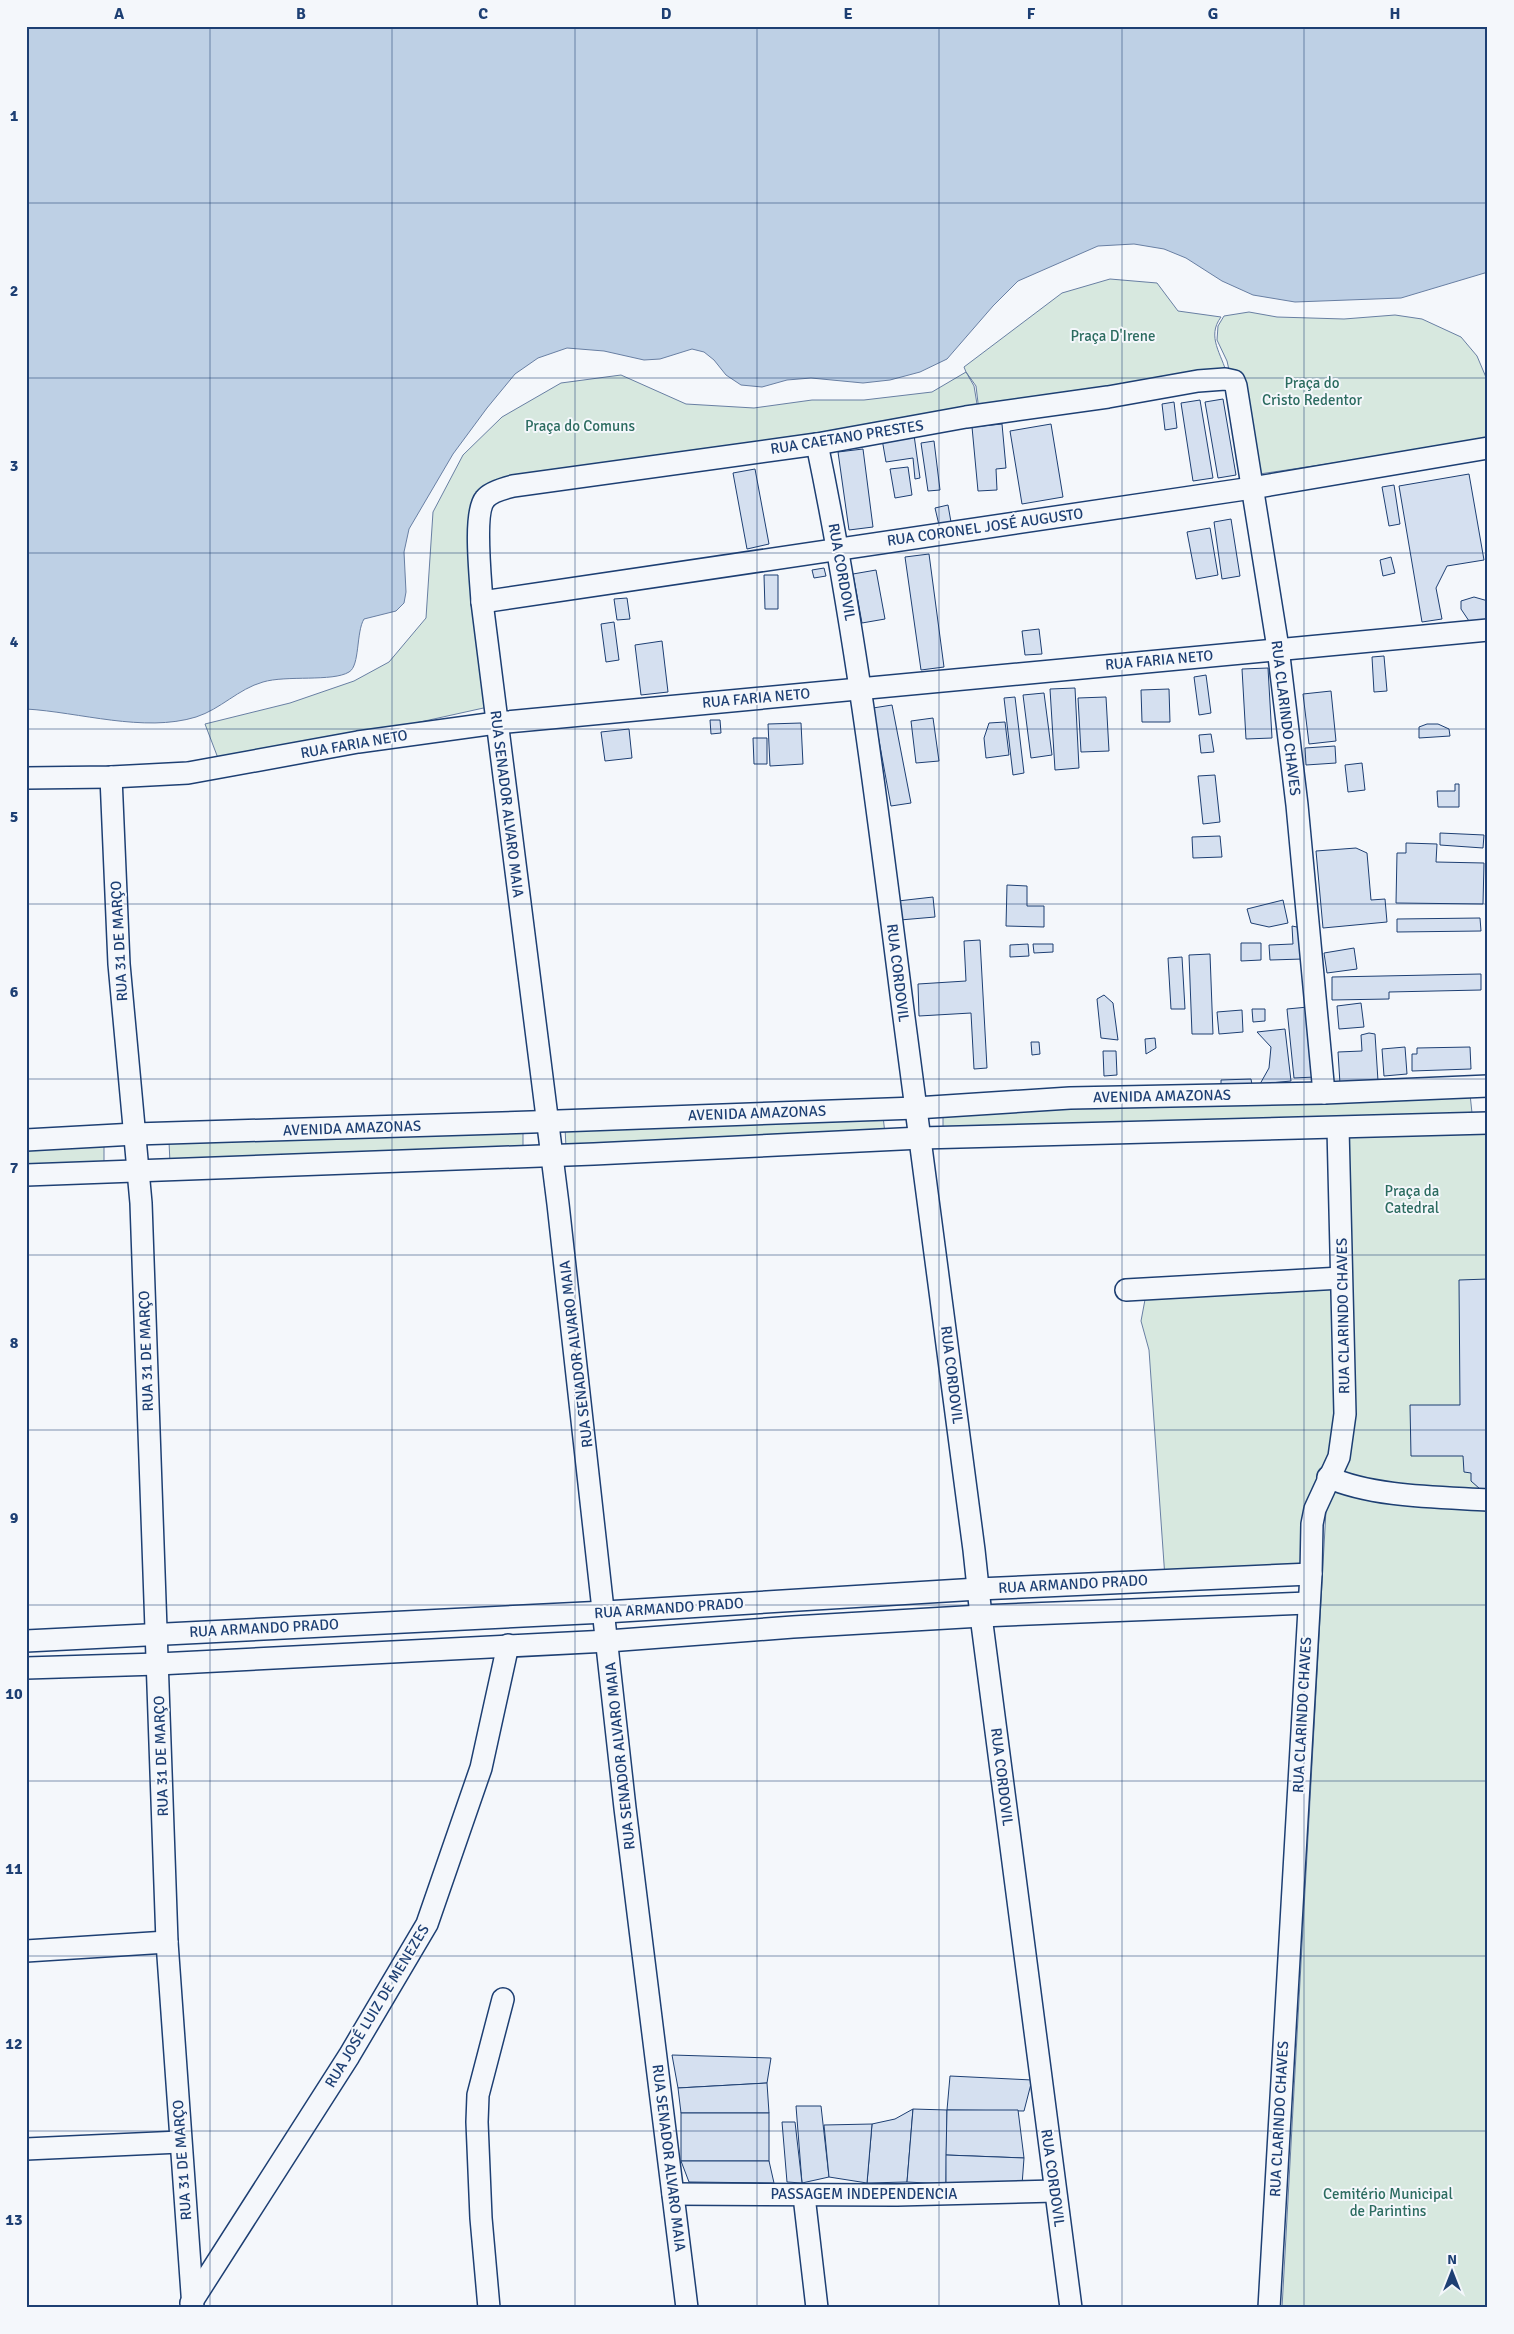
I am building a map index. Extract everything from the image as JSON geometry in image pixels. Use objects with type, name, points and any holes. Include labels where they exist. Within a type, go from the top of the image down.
[{"type":"street","name":"RUA CLARINDO CHAVES","points":[[1198,381],[1225,379],[1235,384],[1278,648],[1297,804],[1324,1093]]},
{"type":"street","name":"RUA CAETANO PRESTES","points":[[495,493],[513,486],[817,444],[966,417],[1108,397],[1198,381]]},
{"type":"street","name":"RUA CORDOVIL","points":[[817,444],[839,548],[860,688],[921,1138],[1071,2308]]},
{"type":"street","name":"RUA CORONEL JOSÉ AUGUSTO","points":[[482,602],[1252,488],[1488,448]]},
{"type":"street","name":"RUA SENADOR ALVARO MAIA","points":[[495,493],[484,499],[480,511],[482,602],[546,1121],[558,1204],[605,1612],[627,1827],[687,2308]]},
{"type":"street","name":"RUA FARIA NETO","points":[[26,778],[111,777],[188,773],[358,742],[496,722],[1488,630]]},
{"type":"street","name":"RUA 31 DE MARÇO","points":[[111,777],[119,964],[141,1203],[155,1634],[158,1664],[168,1942],[191,2305]]},
{"type":"street","name":"AVENIDA AMAZONAS","points":[[26,1140],[135,1134],[916,1108],[1070,1098],[1324,1093],[1488,1086]]},
{"type":"street","points":[[26,1175],[551,1155],[921,1138],[1488,1123]]},
{"type":"street","name":"RUA CLARINDO CHAVES","points":[[1269,2308],[1314,1514],[1340,1452],[1345,1414],[1338,1128]]},
{"type":"street","points":[[1126,1290],[1341,1278]]},
{"type":"street","points":[[1328,1477],[1344,1484],[1385,1491],[1488,1500]]},
{"type":"street","name":"RUA ARMANDO PRADO","points":[[26,1641],[605,1612],[978,1588],[1311,1574]]},
{"type":"street","name":"RUA ARMANDO PRADO","points":[[26,1668],[158,1664],[608,1641],[793,1627],[981,1616],[1308,1603]]},
{"type":"street","name":"RUA JOSÉ LUIZ DE MENEZES","points":[[191,2305],[353,2048],[427,1924],[481,1768],[508,1645]]},
{"type":"street","points":[[26,1951],[168,1942]]},
{"type":"street","points":[[489,2308],[481,2218],[477,2122],[478,2095],[503,1999]]},
{"type":"street","points":[[26,2149],[180,2142]]},
{"type":"street","name":"PASSAGEM INDEPENDENCIA","points":[[673,2194],[804,2196],[1055,2192]]},
{"type":"street","points":[[804,2196],[817,2308]]},
{"type":"green space","name":"Praça D'Irene","points":[[1110,279],[1157,283],[1178,311],[1221,317],[1217,324],[1215,339],[1227,375],[979,411],[976,386],[964,367],[1062,293]]},
{"type":"green space","name":"Praça do Cristo Redentor","points":[[1249,312],[1277,317],[1344,319],[1395,315],[1422,319],[1461,337],[1477,356],[1488,382],[1488,440],[1253,475],[1227,361],[1217,340],[1218,326],[1224,316]]},
{"type":"green space","name":"Praça do Comuns","points":[[966,372],[974,386],[978,410],[503,484],[482,509],[488,707],[221,766],[205,724],[290,703],[354,681],[389,662],[426,618],[433,512],[463,455],[502,417],[561,383],[621,375],[686,404],[754,408],[812,400],[864,400],[932,392]]},
{"type":"green space","points":[[1470,1094],[1472,1113],[943,1130],[943,1113]]},
{"type":"green space","points":[[883,1116],[885,1134],[566,1147],[565,1128]]},
{"type":"green space","name":"Praça da Catedral","points":[[1488,1121],[1488,1499],[1327,1476],[1309,1569],[1165,1578],[1149,1350],[1141,1321],[1147,1289],[1338,1279],[1334,1126]]},
{"type":"green space","points":[[523,1130],[523,1149],[170,1163],[169,1142]]},
{"type":"green space","points":[[104,1146],[104,1165],[26,1168],[26,1150]]},
{"type":"green space","name":"Cemitério Municipal de Parintins","points":[[1327,1492],[1488,1502],[1488,2308],[1282,2308]]},
{"type":"water","points":[[26,26],[1488,26],[1488,272],[1401,298],[1295,302],[1253,295],[1222,281],[1186,258],[1164,249],[1134,244],[1098,246],[1018,281],[993,306],[947,359],[920,372],[890,380],[863,383],[811,378],[787,380],[762,387],[741,385],[726,375],[714,360],[704,352],[692,349],[660,359],[644,360],[604,351],[567,348],[538,358],[515,374],[453,454],[409,529],[404,552],[406,592],[404,603],[396,611],[364,619],[355,663],[349,672],[332,677],[263,682],[246,689],[214,709],[196,717],[176,721],[155,723],[133,722],[26,709]]},
{"type":"building","points":[[1223,399],[1236,475],[1218,478],[1205,402]]},
{"type":"building","points":[[1200,400],[1213,478],[1193,481],[1181,403]]},
{"type":"building","points":[[1174,402],[1177,428],[1165,430],[1162,404]]},
{"type":"building","points":[[1002,424],[1006,468],[996,469],[997,490],[978,491],[972,427]]},
{"type":"building","points":[[1051,424],[1063,497],[1022,504],[1010,431]]},
{"type":"building","points":[[914,435],[920,478],[915,479],[913,458],[886,462],[882,439]]},
{"type":"building","points":[[934,441],[940,490],[928,491],[921,443]]},
{"type":"building","points":[[863,449],[873,527],[849,530],[838,452]]},
{"type":"building","points":[[908,467],[912,495],[895,498],[890,469]]},
{"type":"building","points":[[755,469],[769,544],[747,549],[733,473]]},
{"type":"building","points":[[1469,474],[1484,560],[1447,566],[1436,588],[1442,619],[1422,622],[1399,486]]},
{"type":"building","points":[[1394,485],[1400,524],[1389,526],[1382,487]]},
{"type":"building","points":[[948,505],[951,522],[939,525],[935,508]]},
{"type":"building","points":[[1231,519],[1240,576],[1222,579],[1214,522]]},
{"type":"building","points":[[1210,528],[1218,575],[1196,579],[1187,532]]},
{"type":"building","points":[[929,554],[944,667],[921,670],[905,557]]},
{"type":"building","points":[[1391,557],[1395,573],[1383,576],[1380,560]]},
{"type":"building","points":[[824,568],[826,576],[814,578],[812,570]]},
{"type":"building","points":[[876,570],[885,619],[862,623],[853,574]]},
{"type":"building","points":[[764,575],[778,575],[778,609],[765,609]]},
{"type":"building","points":[[1474,597],[1488,601],[1488,621],[1469,621],[1461,609],[1461,601]]},
{"type":"building","points":[[627,598],[630,619],[617,620],[614,599]]},
{"type":"building","points":[[614,622],[619,660],[606,662],[601,624]]},
{"type":"building","points":[[1039,629],[1042,654],[1025,655],[1022,631]]},
{"type":"building","points":[[662,641],[668,692],[641,695],[635,645]]},
{"type":"building","points":[[1384,656],[1387,691],[1374,692],[1372,657]]},
{"type":"building","points":[[1268,668],[1272,738],[1246,739],[1242,669]]},
{"type":"building","points":[[1206,675],[1211,713],[1199,715],[1194,677]]},
{"type":"building","points":[[1075,688],[1079,768],[1055,770],[1050,689]]},
{"type":"building","points":[[1169,689],[1170,722],[1142,722],[1141,690]]},
{"type":"building","points":[[1331,691],[1336,741],[1309,744],[1303,694]]},
{"type":"building","points":[[1044,693],[1052,755],[1031,758],[1023,695]]},
{"type":"building","points":[[1015,697],[1024,773],[1013,775],[1004,698]]},
{"type":"building","points":[[1106,697],[1109,751],[1081,752],[1078,698]]},
{"type":"building","points":[[892,705],[911,803],[891,806],[873,708]]},
{"type":"building","points":[[933,718],[939,761],[916,763],[911,721]]},
{"type":"building","points":[[710,720],[720,720],[721,733],[711,734]]},
{"type":"building","points":[[1005,722],[1009,755],[986,758],[984,738],[989,723]]},
{"type":"building","points":[[801,723],[803,764],[770,766],[768,724]]},
{"type":"building","points":[[1427,724],[1438,724],[1449,729],[1450,736],[1419,738],[1419,727]]},
{"type":"building","points":[[629,729],[632,758],[605,761],[601,732]]},
{"type":"building","points":[[1211,734],[1214,752],[1201,753],[1199,735]]},
{"type":"building","points":[[753,738],[767,738],[767,764],[754,764]]},
{"type":"building","points":[[1335,746],[1336,763],[1306,765],[1305,748]]},
{"type":"building","points":[[1362,763],[1365,790],[1348,792],[1345,765]]},
{"type":"building","points":[[1215,775],[1220,822],[1203,824],[1198,776]]},
{"type":"building","points":[[1455,784],[1459,784],[1459,807],[1438,807],[1437,791],[1455,791]]},
{"type":"building","points":[[1440,833],[1484,835],[1483,848],[1440,845]]},
{"type":"building","points":[[1220,836],[1222,857],[1193,858],[1192,837]]},
{"type":"building","points":[[1406,843],[1437,844],[1436,862],[1484,863],[1483,904],[1396,903],[1397,853],[1406,853]]},
{"type":"building","points":[[1356,848],[1367,853],[1371,900],[1385,899],[1387,922],[1323,928],[1316,851]]},
{"type":"building","points":[[1007,885],[1027,886],[1027,906],[1044,906],[1044,927],[1006,926]]},
{"type":"building","points":[[933,897],[935,917],[900,920],[898,901]]},
{"type":"building","points":[[1283,900],[1288,923],[1269,927],[1251,923],[1247,909]]},
{"type":"building","points":[[1480,918],[1481,931],[1397,932],[1397,919]]},
{"type":"building","points":[[1292,926],[1302,928],[1303,959],[1270,960],[1269,945],[1293,944]]},
{"type":"building","points":[[980,940],[987,1068],[974,1069],[971,1013],[919,1016],[918,984],[966,981],[964,941]]},
{"type":"building","points":[[1241,943],[1261,943],[1261,960],[1241,961]]},
{"type":"building","points":[[1028,944],[1029,956],[1010,957],[1010,945]]},
{"type":"building","points":[[1033,944],[1053,944],[1053,952],[1034,953]]},
{"type":"building","points":[[1354,948],[1357,969],[1327,973],[1324,953]]},
{"type":"building","points":[[1210,954],[1213,1034],[1192,1034],[1189,955]]},
{"type":"building","points":[[1182,957],[1185,1009],[1171,1009],[1168,958]]},
{"type":"building","points":[[1481,974],[1481,990],[1389,992],[1389,999],[1332,1000],[1332,977]]},
{"type":"building","points":[[1104,995],[1113,1003],[1118,1040],[1101,1038],[1097,999]]},
{"type":"building","points":[[1361,1003],[1364,1027],[1339,1029],[1337,1006]]},
{"type":"building","points":[[1308,1007],[1315,1077],[1294,1078],[1287,1009]]},
{"type":"building","points":[[1252,1009],[1265,1009],[1265,1021],[1253,1022]]},
{"type":"building","points":[[1242,1010],[1243,1032],[1219,1034],[1217,1012]]},
{"type":"building","points":[[1285,1029],[1291,1081],[1260,1084],[1269,1068],[1271,1047],[1257,1032]]},
{"type":"building","points":[[1375,1034],[1378,1081],[1340,1084],[1338,1052],[1362,1051],[1361,1035]]},
{"type":"building","points":[[1155,1038],[1156,1048],[1146,1054],[1145,1039]]},
{"type":"building","points":[[1031,1042],[1039,1042],[1040,1054],[1032,1055]]},
{"type":"building","points":[[1405,1047],[1407,1074],[1384,1076],[1382,1049]]},
{"type":"building","points":[[1470,1047],[1471,1069],[1412,1071],[1412,1054],[1417,1054],[1417,1048]]},
{"type":"building","points":[[1103,1051],[1116,1051],[1117,1075],[1104,1076]]},
{"type":"building","points":[[1251,1079],[1252,1085],[1221,1086],[1221,1080]]},
{"type":"building","points":[[1488,1279],[1488,1489],[1480,1489],[1471,1481],[1471,1473],[1464,1472],[1463,1456],[1411,1456],[1410,1405],[1460,1405],[1459,1280]]},
{"type":"building","points":[[672,2055],[771,2058],[767,2083],[678,2088]]},
{"type":"building","points":[[950,2076],[1032,2080],[1024,2111],[947,2110]]},
{"type":"building","points":[[767,2083],[769,2113],[681,2113],[678,2088]]},
{"type":"building","points":[[796,2106],[821,2106],[829,2177],[802,2183]]},
{"type":"building","points":[[913,2109],[907,2182],[867,2183],[872,2124],[895,2119]]},
{"type":"building","points":[[913,2109],[947,2110],[946,2184],[907,2182]]},
{"type":"building","points":[[947,2110],[1018,2110],[1024,2158],[946,2155]]},
{"type":"building","points":[[681,2113],[769,2113],[769,2161],[681,2161]]},
{"type":"building","points":[[782,2122],[795,2122],[802,2183],[787,2182]]},
{"type":"building","points":[[872,2124],[867,2183],[829,2177],[824,2125]]},
{"type":"building","points":[[946,2155],[1024,2158],[1022,2185],[946,2184]]},
{"type":"building","points":[[681,2161],[769,2161],[774,2183],[689,2182]]}]
